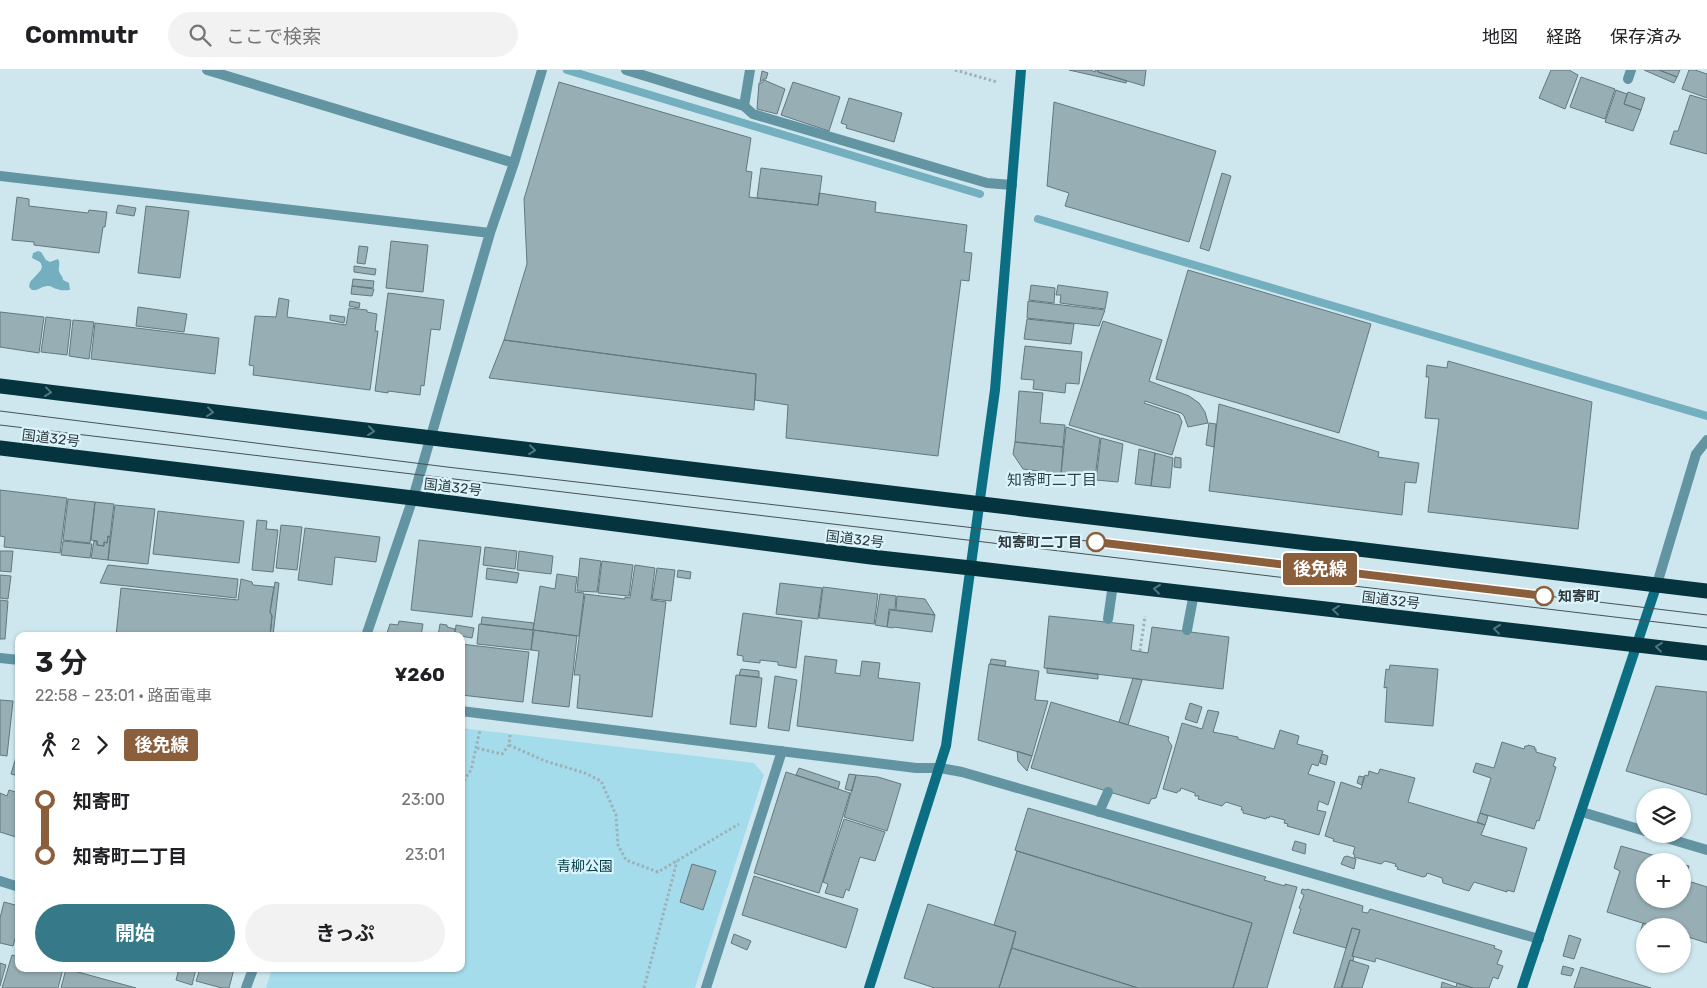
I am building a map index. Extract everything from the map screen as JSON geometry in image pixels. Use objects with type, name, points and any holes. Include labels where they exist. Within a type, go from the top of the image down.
[{"type":"highway","points":[[0,386],[430,438],[980,501],[1707,590]]},
{"type":"highway","name":"国道32号","points":[[0,448],[413,498],[870,557],[1707,653]]},
{"type":"street","points":[[207,70],[514,163]]},
{"type":"street","points":[[626,70],[744,106],[753,114],[987,183],[1012,185]]},
{"type":"street","points":[[744,106],[750,70]]},
{"type":"street","points":[[870,988],[946,746],[995,390],[1021,70]]},
{"type":"street","points":[[367,632],[413,498],[490,232],[514,163],[541,74]]},
{"type":"street","points":[[0,176],[490,232]]},
{"type":"street","points":[[1522,988],[1638,645],[1696,454],[1707,440]]},
{"type":"street","points":[[1108,619],[1113,584]]},
{"type":"street","points":[[1187,630],[1194,594]]},
{"type":"street","points":[[0,658],[15,660]]},
{"type":"street","points":[[465,712],[916,768],[940,768],[962,772],[1538,939]]},
{"type":"street","points":[[706,988],[782,751]]},
{"type":"street","points":[[1100,812],[1108,792]]},
{"type":"street","points":[[1582,812],[1636,828]]},
{"type":"street","points":[[1683,843],[1707,850]]},
{"type":"street","points":[[0,881],[15,886]]},
{"type":"street","points":[[246,988],[252,972]]},
{"type":"path","points":[[955,70],[997,82]]},
{"type":"path","points":[[1140,651],[1145,616]]},
{"type":"path","points":[[465,779],[471,770],[484,714]]},
{"type":"path","points":[[477,748],[502,754],[509,745],[510,717]]},
{"type":"path","points":[[509,745],[545,761],[585,773],[601,781],[616,815],[618,845],[626,860],[658,872],[762,810]]},
{"type":"path","points":[[644,988],[678,860]]},
{"type":"green space","name":"青柳公園","points":[[465,728],[754,763],[764,775],[695,988],[266,988],[271,972],[465,972]]},
{"type":"shaded area","points":[[38,251],[50,262],[58,259],[59,272],[63,280],[69,283],[70,290],[60,290],[47,286],[32,290],[29,287],[30,282],[41,270],[42,266],[40,262],[32,258],[33,253]]},
{"type":"building","points":[[1069,70],[1090,70],[1095,72],[1095,70],[1098,70],[1098,72],[1127,81],[1126,83]]},
{"type":"building","points":[[1098,70],[1146,70],[1144,86],[1098,72]]},
{"type":"building","points":[[1551,70],[1569,70],[1578,75],[1565,109],[1539,98]]},
{"type":"building","points":[[1644,70],[1659,70],[1677,77],[1674,83]]},
{"type":"building","points":[[1659,70],[1680,70],[1677,77]]},
{"type":"building","points":[[1689,70],[1707,74],[1707,98],[1682,89]]},
{"type":"building","points":[[762,71],[768,73],[766,79],[760,82]]},
{"type":"building","points":[[1581,77],[1615,89],[1605,119],[1570,107]]},
{"type":"building","points":[[764,80],[785,89],[777,114],[757,109],[759,83],[762,83]]},
{"type":"building","points":[[559,82],[751,138],[746,171],[752,172],[749,197],[818,205],[819,193],[876,202],[875,212],[967,225],[964,252],[972,253],[969,281],[961,280],[938,456],[786,438],[788,405],[755,400],[756,374],[504,340],[527,264],[524,199]]},
{"type":"building","points":[[793,82],[840,97],[829,131],[781,115]]},
{"type":"building","points":[[1616,90],[1627,94],[1624,104],[1641,110],[1633,131],[1605,122]]},
{"type":"building","points":[[1628,92],[1645,98],[1641,110],[1624,104]]},
{"type":"building","points":[[1690,95],[1707,100],[1707,154],[1670,144],[1674,131],[1678,131]]},
{"type":"building","points":[[849,98],[902,113],[894,142],[846,128],[847,125],[841,123]]},
{"type":"building","points":[[1054,102],[1216,151],[1189,242],[1065,206],[1069,193],[1047,186]]},
{"type":"building","points":[[761,168],[822,176],[818,205],[757,198]]},
{"type":"building","points":[[1222,173],[1231,176],[1209,251],[1200,248]]},
{"type":"building","points":[[17,197],[29,199],[29,206],[88,213],[89,210],[107,212],[99,253],[34,245],[34,242],[12,240]]},
{"type":"building","points":[[118,205],[136,208],[134,216],[116,213]]},
{"type":"building","points":[[146,206],[189,211],[180,278],[138,273]]},
{"type":"building","points":[[391,241],[428,245],[423,292],[386,288]]},
{"type":"building","points":[[359,246],[368,247],[365,264],[357,263]]},
{"type":"building","points":[[354,266],[376,269],[375,275],[354,272]]},
{"type":"building","points":[[1188,270],[1371,324],[1339,433],[1156,379]]},
{"type":"building","points":[[353,279],[374,281],[373,288],[352,286]]},
{"type":"building","points":[[1031,285],[1055,288],[1054,303],[1029,300]]},
{"type":"building","points":[[1058,285],[1108,292],[1105,309],[1060,303],[1061,295],[1056,295]]},
{"type":"building","points":[[352,286],[374,289],[372,296],[351,294]]},
{"type":"building","points":[[388,293],[444,300],[440,330],[431,329],[424,386],[421,385],[420,395],[375,391]]},
{"type":"building","points":[[279,298],[289,300],[287,317],[346,325],[349,308],[367,310],[367,312],[377,314],[375,331],[378,331],[370,390],[253,375],[254,366],[249,365],[255,316],[276,317]]},
{"type":"building","points":[[350,301],[360,303],[359,308],[349,306]]},
{"type":"building","points":[[1028,301],[1105,310],[1099,326],[1027,318]]},
{"type":"building","points":[[138,307],[187,314],[184,332],[136,326]]},
{"type":"building","points":[[0,312],[44,317],[39,353],[0,347]]},
{"type":"building","points":[[330,315],[345,317],[344,323],[330,320]]},
{"type":"building","points":[[46,317],[71,320],[67,355],[41,352]]},
{"type":"building","points":[[1027,319],[1074,324],[1071,344],[1024,339]]},
{"type":"building","points":[[73,320],[94,322],[89,359],[69,356]]},
{"type":"building","points":[[1103,321],[1162,340],[1149,381],[1189,396],[1199,403],[1205,412],[1208,423],[1188,427],[1181,413],[1145,401],[1144,403],[1179,415],[1182,422],[1172,455],[1069,425]]},
{"type":"building","points":[[95,323],[219,338],[215,374],[91,359]]},
{"type":"building","points":[[504,340],[756,374],[754,410],[489,378]]},
{"type":"building","points":[[1025,346],[1082,352],[1079,384],[1066,383],[1065,393],[1033,389],[1034,380],[1021,379]]},
{"type":"building","points":[[1448,361],[1592,402],[1578,529],[1428,512],[1439,419],[1425,418],[1429,377],[1426,377],[1427,365],[1447,368]]},
{"type":"building","points":[[1019,391],[1043,393],[1040,423],[1065,425],[1063,447],[1015,442]]},
{"type":"building","points":[[1219,404],[1379,452],[1378,457],[1419,463],[1416,483],[1405,482],[1402,515],[1209,491]]},
{"type":"building","points":[[1209,423],[1216,424],[1214,447],[1206,445]]},
{"type":"building","points":[[1066,427],[1100,438],[1095,478],[1061,474]]},
{"type":"building","points":[[1101,438],[1123,444],[1118,482],[1096,480]]},
{"type":"building","points":[[1015,442],[1063,447],[1061,474],[1023,469],[1013,454]]},
{"type":"building","points":[[1139,449],[1155,453],[1151,486],[1135,484]]},
{"type":"building","points":[[1155,453],[1173,458],[1170,488],[1151,486]]},
{"type":"building","points":[[1175,457],[1181,458],[1181,468],[1174,467]]},
{"type":"building","points":[[0,490],[67,498],[60,553],[4,547],[5,537],[0,536]]},
{"type":"building","points":[[68,499],[95,502],[90,543],[63,540]]},
{"type":"building","points":[[95,502],[114,504],[110,537],[108,536],[107,543],[104,542],[104,546],[97,545],[97,541],[91,540]]},
{"type":"building","points":[[115,505],[155,509],[148,564],[108,560]]},
{"type":"building","points":[[158,511],[244,521],[239,563],[153,554]]},
{"type":"building","points":[[257,520],[267,521],[266,529],[278,530],[273,572],[252,570]]},
{"type":"building","points":[[281,525],[302,527],[297,570],[276,568]]},
{"type":"building","points":[[305,528],[380,537],[376,562],[335,557],[332,585],[298,580]]},
{"type":"building","points":[[108,536],[110,537],[108,560],[91,558],[94,541],[97,541],[97,545],[104,546],[104,542],[107,543]]},
{"type":"building","points":[[419,540],[481,547],[472,617],[411,610]]},
{"type":"building","points":[[63,541],[92,544],[90,558],[61,555]]},
{"type":"building","points":[[485,547],[517,551],[515,569],[483,565]]},
{"type":"building","points":[[0,551],[13,551],[11,572],[0,571]]},
{"type":"building","points":[[519,551],[553,556],[551,574],[517,570]]},
{"type":"building","points":[[580,558],[601,561],[597,592],[577,591]]},
{"type":"building","points":[[602,561],[633,565],[629,596],[598,593]]},
{"type":"building","points":[[108,565],[238,579],[236,598],[100,583]]},
{"type":"building","points":[[635,565],[655,568],[651,600],[666,602],[652,717],[577,708],[580,675],[574,675],[585,594],[630,598]]},
{"type":"building","points":[[487,568],[519,573],[517,583],[486,579]]},
{"type":"building","points":[[657,568],[675,570],[671,601],[652,599]]},
{"type":"building","points":[[678,570],[691,572],[690,579],[677,577]]},
{"type":"building","points":[[557,574],[577,577],[575,592],[584,593],[579,636],[533,630],[540,586],[555,589]]},
{"type":"building","points":[[0,575],[11,576],[8,599],[0,598]]},
{"type":"building","points":[[241,579],[252,582],[253,585],[274,587],[270,612],[272,616],[270,632],[116,632],[121,588],[238,600]]},
{"type":"building","points":[[275,582],[279,583],[273,632],[270,632],[272,616],[270,612]]},
{"type":"building","points":[[780,583],[822,588],[818,619],[776,614]]},
{"type":"building","points":[[823,587],[878,594],[874,624],[819,618]]},
{"type":"building","points":[[880,594],[896,596],[895,610],[889,609],[887,627],[875,625]]},
{"type":"building","points":[[897,596],[925,599],[935,615],[896,610]]},
{"type":"building","points":[[0,600],[8,601],[5,639],[0,639]]},
{"type":"building","points":[[890,610],[935,615],[932,632],[887,627]]},
{"type":"building","points":[[743,613],[802,621],[796,668],[778,665],[778,662],[760,660],[760,663],[743,661],[743,656],[737,655]]},
{"type":"building","points":[[1049,616],[1134,625],[1131,650],[1148,653],[1152,627],[1229,637],[1223,689],[1044,668]]},
{"type":"building","points":[[482,617],[534,623],[533,630],[481,624]]},
{"type":"building","points":[[399,621],[423,624],[422,632],[387,632],[390,624],[398,625]]},
{"type":"building","points":[[440,624],[455,629],[454,632],[439,632]]},
{"type":"building","points":[[479,624],[533,630],[531,650],[477,644]]},
{"type":"building","points":[[456,625],[474,628],[472,638],[465,637],[465,632],[455,632]]},
{"type":"building","points":[[534,630],[577,636],[569,707],[532,703],[539,651],[531,650]]},
{"type":"building","points":[[465,644],[529,652],[523,702],[465,695]]},
{"type":"building","points":[[805,656],[837,660],[835,673],[860,676],[862,661],[880,663],[878,678],[920,683],[913,741],[797,726]]},
{"type":"building","points":[[991,659],[1006,661],[1005,666],[990,664]]},
{"type":"building","points":[[989,664],[1039,671],[1035,700],[1048,701],[1032,756],[978,740]]},
{"type":"building","points":[[1390,665],[1438,669],[1433,726],[1385,722],[1387,687],[1384,688],[1386,669],[1389,670]]},
{"type":"building","points":[[1047,668],[1098,674],[1098,679],[1047,673]]},
{"type":"building","points":[[741,669],[759,671],[759,677],[739,675]]},
{"type":"building","points":[[736,675],[762,678],[756,727],[730,724]]},
{"type":"building","points":[[775,676],[797,680],[789,731],[768,728]]},
{"type":"building","points":[[1133,678],[1142,680],[1128,725],[1119,722]]},
{"type":"building","points":[[1656,686],[1707,692],[1707,795],[1691,790],[1691,788],[1683,788],[1626,771]]},
{"type":"building","points":[[0,700],[13,701],[7,756],[0,755]]},
{"type":"building","points":[[1051,702],[1169,737],[1168,740],[1172,746],[1156,798],[1151,799],[1149,804],[1031,768]]},
{"type":"building","points":[[1190,703],[1202,707],[1197,723],[1185,719]]},
{"type":"building","points":[[1208,710],[1219,712],[1213,732],[1238,737],[1238,739],[1274,749],[1280,730],[1299,736],[1297,744],[1323,751],[1318,766],[1312,764],[1308,774],[1335,782],[1328,805],[1319,801],[1317,810],[1326,812],[1319,835],[1287,826],[1288,824],[1284,823],[1285,820],[1270,816],[1266,819],[1243,813],[1242,807],[1226,802],[1222,806],[1198,799],[1199,796],[1195,796],[1195,793],[1181,788],[1177,793],[1163,789],[1182,723],[1202,729]]},
{"type":"building","points":[[1502,742],[1524,749],[1528,745],[1535,747],[1536,752],[1556,758],[1553,766],[1556,767],[1539,821],[1537,820],[1534,829],[1480,813],[1491,778],[1473,772],[1476,763],[1494,768]]},
{"type":"building","points":[[1017,751],[1032,756],[1027,771],[1018,761]]},
{"type":"building","points":[[1322,754],[1328,756],[1326,765],[1320,763]]},
{"type":"building","points":[[15,760],[15,775],[11,774]]},
{"type":"building","points":[[799,768],[840,782],[838,789],[796,775]]},
{"type":"building","points":[[1380,769],[1415,778],[1408,802],[1485,825],[1481,835],[1527,848],[1514,892],[1507,890],[1507,892],[1474,882],[1469,891],[1443,883],[1442,878],[1427,873],[1423,877],[1397,869],[1396,864],[1385,861],[1381,864],[1354,857],[1355,847],[1333,841],[1334,839],[1325,836],[1341,782],[1361,789],[1365,775],[1368,776],[1369,771],[1378,774]]},
{"type":"building","points":[[786,772],[850,793],[819,893],[754,873]]},
{"type":"building","points":[[849,774],[856,775],[852,791],[845,789]]},
{"type":"building","points":[[856,775],[878,777],[901,784],[887,831],[844,817]]},
{"type":"building","points":[[1359,776],[1364,777],[1362,785],[1357,783]]},
{"type":"building","points":[[9,790],[15,792],[15,837],[0,832],[0,793],[7,796]]},
{"type":"building","points":[[1028,808],[1266,877],[1264,880],[1285,886],[1285,884],[1297,887],[1267,988],[1233,988],[1252,923],[1015,850]]},
{"type":"building","points":[[1480,813],[1488,816],[1485,825],[1477,822]]},
{"type":"building","points":[[844,819],[885,832],[875,861],[860,857],[849,891],[846,889],[843,898],[825,893],[828,884],[823,882]]},
{"type":"building","points":[[1295,841],[1306,844],[1305,854],[1292,850]]},
{"type":"building","points":[[1621,846],[1645,853],[1636,853],[1636,908],[1691,908],[1691,882],[1707,887],[1707,943],[1691,938],[1691,918],[1636,918],[1636,921],[1607,912],[1620,871],[1614,868]]},
{"type":"building","points":[[1017,851],[1252,923],[1233,988],[1138,988],[1012,948],[1016,932],[994,925]]},
{"type":"building","points":[[1344,857],[1356,859],[1354,869],[1341,864]]},
{"type":"building","points":[[692,864],[716,871],[703,910],[680,902]]},
{"type":"building","points":[[754,876],[858,909],[846,948],[742,915]]},
{"type":"building","points":[[1302,889],[1363,906],[1362,912],[1368,913],[1370,909],[1495,946],[1494,948],[1502,951],[1497,964],[1503,966],[1498,979],[1493,977],[1489,988],[1473,988],[1376,958],[1375,962],[1352,956],[1360,930],[1352,928],[1346,948],[1293,933],[1304,895],[1301,893]]},
{"type":"building","points":[[4,902],[15,905],[15,939],[13,946],[0,943],[0,918]]},
{"type":"building","points":[[928,904],[1016,932],[999,988],[935,988],[904,978]]},
{"type":"building","points":[[1352,928],[1360,930],[1352,956],[1354,956],[1353,961],[1350,960],[1341,988],[1334,988]]},
{"type":"building","points":[[734,934],[751,941],[747,950],[731,943]]},
{"type":"building","points":[[1569,935],[1581,939],[1574,959],[1563,956]]},
{"type":"building","points":[[1012,948],[1138,988],[999,988]]},
{"type":"building","points":[[12,955],[15,956],[15,972],[62,972],[58,988],[2,988]]},
{"type":"building","points":[[1350,960],[1369,966],[1362,988],[1342,988]]},
{"type":"building","points":[[0,963],[6,965],[0,986]]},
{"type":"building","points":[[1563,966],[1574,969],[1571,976],[1561,974]]},
{"type":"building","points":[[1581,967],[1651,988],[1574,988]]},
{"type":"building","points":[[65,972],[78,972],[136,988],[61,988]]},
{"type":"building","points":[[178,972],[195,972],[192,985],[176,980]]},
{"type":"building","points":[[199,972],[233,972],[229,988],[196,981]]},
{"type":"building","points":[[1442,982],[1456,987],[1457,983],[1473,988],[1441,988]]},
{"type":"waterway","points":[[567,70],[980,194]]},
{"type":"waterway","points":[[1038,219],[1707,416]]},
{"type":"tram line","points":[[0,411],[447,467],[1707,615]]},
{"type":"tram line","points":[[0,425],[1707,628]]},
{"type":"tram line","name":"後免線","points":[[1096,542],[1544,596]]},
{"type":"place","name":"知寄町二丁目","points":[[1096,542]]},
{"type":"place","name":"知寄町","points":[[1544,596]]},
{"type":"district","name":"知寄町二丁目","points":[[1052,480]]}]
